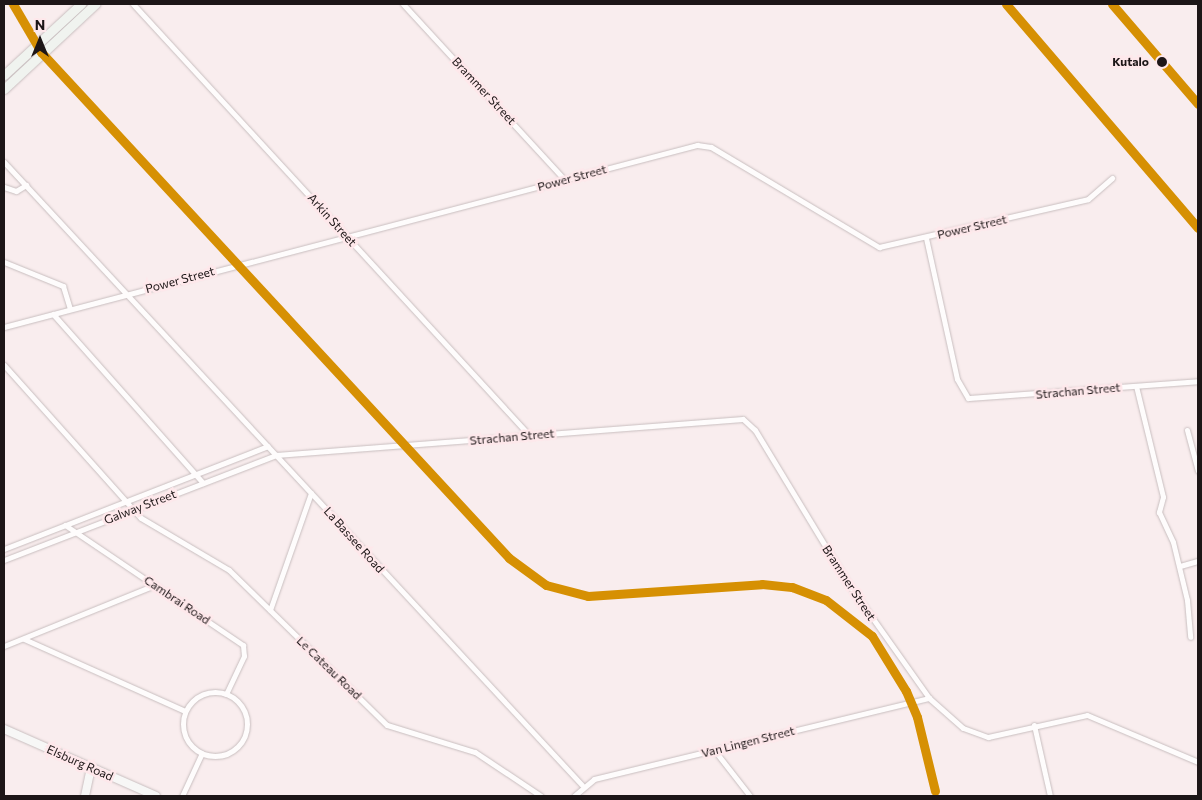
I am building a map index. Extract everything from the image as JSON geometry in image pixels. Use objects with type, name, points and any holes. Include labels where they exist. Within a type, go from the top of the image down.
[{"type":"main road","points":[[4,75],[81,4]]},
{"type":"main road","points":[[4,89],[95,4]]},
{"type":"main road","name":"Elsburg Road","points":[[4,729],[156,796]]},
{"type":"main road","points":[[85,796],[91,768]]},
{"type":"street","name":"Arkin Street","points":[[134,4],[530,436]]},
{"type":"street","name":"Brammer Street","points":[[403,4],[565,180]]},
{"type":"street","name":"Power Street","points":[[4,327],[565,180],[707,145],[876,246],[926,238],[1088,199],[1112,178]]},
{"type":"street","name":"La Bassee Road","points":[[4,162],[125,295],[268,446],[582,785]]},
{"type":"street","points":[[4,188],[16,191],[26,185]]},
{"type":"street","name":"Strachan Street","points":[[926,238],[960,390],[977,399],[1198,382]]},
{"type":"street","points":[[4,262],[63,286],[70,309]]},
{"type":"street","points":[[53,314],[203,483]]},
{"type":"street","points":[[4,366],[130,501],[134,509]]},
{"type":"street","points":[[1136,386],[1164,502],[1159,512],[1180,566],[1190,637]]},
{"type":"street","name":"Brammer Street","points":[[748,420],[846,582],[928,698],[969,732],[988,737],[1034,724]]},
{"type":"street","name":"Strachan Street","points":[[276,455],[748,420]]},
{"type":"street","points":[[1187,430],[1198,470]]},
{"type":"street","name":"Galway Street","points":[[4,549],[268,446]]},
{"type":"street","name":"Galway Street","points":[[4,560],[276,455]]},
{"type":"street","points":[[270,610],[311,493]]},
{"type":"street","name":"Le Cateau Road","points":[[134,509],[229,570],[387,724],[475,752],[540,796]]},
{"type":"street","name":"Cambrai Road","points":[[65,526],[243,645],[244,656],[226,694]]},
{"type":"street","points":[[1180,566],[1198,562]]},
{"type":"street","points":[[4,646],[155,585]]},
{"type":"street","points":[[24,639],[185,711]]},
{"type":"street","points":[[226,694],[242,708],[245,734],[226,754],[202,753],[184,734],[185,711],[202,695],[226,694]]},
{"type":"street","name":"Van Lingen Street","points":[[582,785],[928,698]]},
{"type":"street","points":[[1050,796],[1034,724],[1087,715],[1198,762]]},
{"type":"street","points":[[715,751],[750,796]]},
{"type":"street","points":[[182,796],[202,753]]},
{"type":"street","points":[[574,796],[582,785]]},
{"type":"railway","points":[[13,4],[41,52],[509,558],[546,585],[588,596],[762,584],[792,587],[826,600],[872,636],[906,691],[917,717],[935,791]]},
{"type":"railway","points":[[1006,4],[1198,228]]},
{"type":"transit line","points":[[13,4],[41,52],[509,558],[546,585],[588,596],[762,584],[792,587],[826,600],[872,636],[906,691],[917,717],[935,791]]},
{"type":"transit line","points":[[1006,4],[1198,228]]},
{"type":"transit line","points":[[1112,4],[1198,104]]},
{"type":"place","name":"Kutalo","points":[[1162,62]]}]
